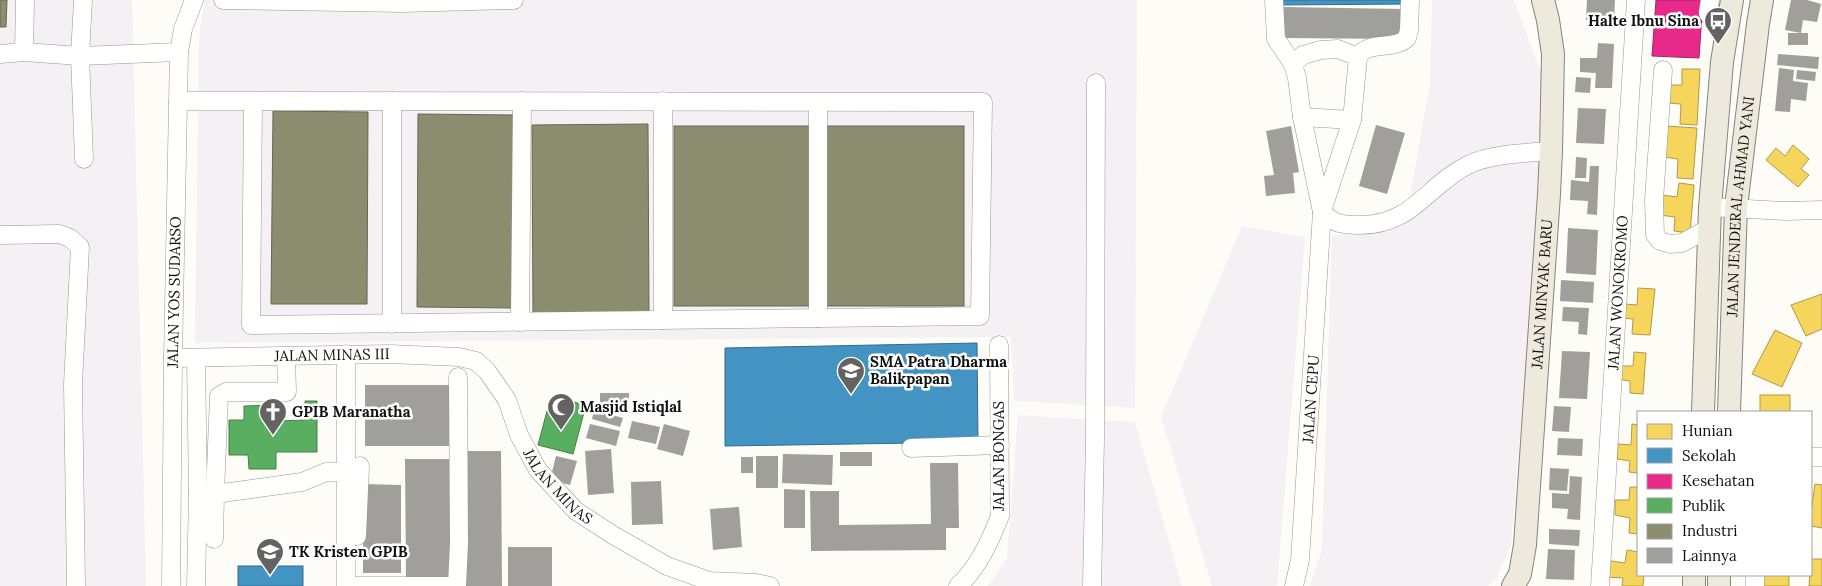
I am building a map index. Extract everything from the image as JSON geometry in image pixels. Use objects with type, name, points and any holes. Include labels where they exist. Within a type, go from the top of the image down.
[{"type":"main road","name":"JALAN MINYAK BARU","points":[[1513,586],[1520,574],[1525,545],[1550,194],[1553,54],[1543,0]]},
{"type":"main road","name":"JALAN JENDERAL AHMAD YANI","points":[[1729,411],[1736,207],[1756,33],[1762,0]]},
{"type":"main road","name":"JALAN JENDERAL AHMAD YANI","points":[[1702,411],[1710,218],[1722,62],[1730,10]]},
{"type":"street","points":[[24,52],[25,0]]},
{"type":"street","points":[[83,0],[80,56],[84,159]]},
{"type":"street","name":"JALAN YOS SUDARSO","points":[[171,586],[179,52],[183,29],[194,0]]},
{"type":"street","points":[[223,0],[402,3],[514,0]]},
{"type":"street","name":"JALAN CEPU","points":[[1274,0],[1276,39],[1293,64],[1297,78],[1302,117],[1322,212]]},
{"type":"street","points":[[1293,64],[1303,55],[1321,50],[1338,49],[1358,57],[1361,52],[1367,49],[1400,43],[1406,38],[1409,30],[1410,0]]},
{"type":"street","name":"JALAN WONOKROMO","points":[[1600,586],[1636,0]]},
{"type":"street","points":[[1710,0],[1708,13],[1712,17],[1730,10]]},
{"type":"street","points":[[0,54],[24,52],[80,56],[179,52]]},
{"type":"street","name":"JALAN CEPU","points":[[1294,586],[1300,560],[1322,212],[1352,120],[1358,57]]},
{"type":"street","points":[[1663,70],[1654,200],[1655,235],[1660,241],[1670,244],[1682,243],[1710,218],[1736,207],[1786,211],[1822,210]]},
{"type":"street","points":[[1092,586],[1095,438],[1096,82]]},
{"type":"street","points":[[178,101],[253,101],[522,101],[983,102],[980,316],[251,325],[253,101]]},
{"type":"street","points":[[392,101],[392,324]]},
{"type":"street","points":[[520,322],[522,101]]},
{"type":"street","points":[[663,102],[663,320]]},
{"type":"street","points":[[818,102],[818,318]]},
{"type":"street","points":[[1302,117],[1352,120]]},
{"type":"street","points":[[1322,212],[1330,220],[1337,223],[1358,225],[1384,222],[1400,217],[1454,173],[1469,165],[1484,159],[1551,151]]},
{"type":"street","points":[[0,235],[59,234],[70,238],[80,247],[73,384],[76,586]]},
{"type":"street","name":"JALAN BONGAS","points":[[958,586],[965,580],[978,560],[1000,516],[999,345]]},
{"type":"street","points":[[346,354],[353,469],[356,586],[457,586],[458,378]]},
{"type":"street","name":"JALAN MINAS III","points":[[173,358],[346,354],[458,357],[476,362],[487,371]]},
{"type":"street","points":[[196,586],[219,396],[226,392],[287,392],[286,356]]},
{"type":"street","points":[[196,358],[207,494],[214,539]]},
{"type":"street","name":"JALAN MINAS","points":[[487,371],[507,400],[519,435],[538,470],[576,511],[667,566],[710,584]]},
{"type":"street","points":[[911,448],[1000,445]]},
{"type":"street","points":[[207,494],[302,482],[326,472],[353,469]]},
{"type":"street","points":[[346,586],[353,469]]},
{"type":"street","points":[[710,584],[756,583],[770,586]]},
{"type":"shaded area","points":[[0,0],[132,0],[146,586],[0,586]]},
{"type":"shaded area","points":[[204,0],[1137,0],[1135,408],[1014,401],[1011,337],[195,343],[199,38]]},
{"type":"shaded area","points":[[1432,0],[1514,0],[1548,92],[1511,546],[1496,579],[1488,586],[1310,586],[1322,549],[1332,236],[1405,224],[1430,84]]},
{"type":"shaded area","points":[[1242,226],[1305,237],[1277,586],[1212,586],[1161,417]]},
{"type":"shaded area","points":[[1018,415],[1135,422],[1182,586],[988,586],[1007,558]]},
{"type":"building: Hunian","points":[[1682,69],[1700,69],[1697,125],[1680,124],[1681,104],[1667,103],[1667,85],[1682,85]]},
{"type":"building: Hunian","points":[[1666,126],[1697,128],[1693,179],[1677,178],[1678,159],[1664,157]]},
{"type":"building: Hunian","points":[[1793,145],[1809,159],[1801,169],[1809,175],[1798,187],[1766,160],[1776,148],[1785,156]]},
{"type":"building: Hunian","points":[[1679,183],[1694,185],[1690,233],[1674,231],[1675,217],[1660,215],[1662,195],[1677,197]]},
{"type":"building: Hunian","points":[[1638,288],[1655,289],[1650,335],[1632,334],[1633,319],[1623,318],[1625,304],[1637,305]]},
{"type":"building: Hunian","points":[[1822,294],[1822,329],[1806,336],[1791,305]]},
{"type":"building: Hunian","points":[[1775,330],[1802,343],[1782,387],[1752,374]]},
{"type":"building: Hunian","points":[[1634,352],[1646,353],[1643,394],[1630,393],[1630,381],[1616,379],[1618,366],[1633,366]]},
{"type":"building: Hunian","points":[[1760,395],[1790,395],[1790,411],[1760,411]]},
{"type":"building: Hunian","points":[[1632,424],[1637,425],[1637,473],[1629,472],[1630,461],[1617,459],[1618,444],[1631,445]]},
{"type":"building: Hunian","points":[[1815,484],[1822,485],[1822,528],[1812,526],[1812,505]]},
{"type":"building: Hunian","points":[[1630,487],[1637,487],[1637,534],[1629,533],[1630,518],[1615,515],[1615,500],[1629,500]]},
{"type":"building: Hunian","points":[[1627,550],[1637,552],[1637,576],[1644,576],[1643,586],[1622,586],[1623,578],[1603,577],[1605,560],[1625,563]]},
{"type":"building: Hunian","points":[[1812,559],[1822,559],[1822,586],[1809,586],[1810,576],[1812,576]]},
{"type":"building: Hunian","points":[[1761,576],[1789,576],[1789,586],[1760,586]]},
{"type":"building: Sekolah","points":[[1278,0],[1409,0],[1409,4],[1278,5]]},
{"type":"building: Sekolah","name":"SMA Patra Dharma Balikpapan","points":[[977,343],[978,442],[725,446],[725,348]]},
{"type":"building: Sekolah","name":"TK Kristen GPIB","points":[[238,566],[303,566],[303,586],[238,586]]},
{"type":"building: Kesehatan","points":[[1656,0],[1703,0],[1699,58],[1652,56]]},
{"type":"building: Publik","name":"GPIB Maranatha","points":[[305,401],[317,401],[317,452],[276,452],[276,469],[249,469],[248,455],[229,455],[229,420],[244,420],[244,406],[278,405],[278,421],[305,420]]},
{"type":"building: Publik","name":"Masjid Istiqlal","points":[[569,401],[586,405],[573,454],[538,445],[547,411],[566,416]]},
{"type":"building: Industri","points":[[0,0],[7,0],[6,27],[0,27]]},
{"type":"building: Industri","points":[[273,111],[368,112],[367,304],[271,304]]},
{"type":"building: Industri","points":[[418,114],[513,115],[512,308],[417,307]]},
{"type":"building: Industri","points":[[648,124],[649,314],[533,315],[532,125]]},
{"type":"building: Industri","points":[[674,126],[812,126],[812,306],[674,306]]},
{"type":"building: Industri","points":[[826,126],[964,126],[964,306],[826,306]]},
{"type":"building: Lainnya","points":[[1587,0],[1615,0],[1614,21],[1586,20]]},
{"type":"building: Lainnya","points":[[1791,0],[1807,0],[1821,4],[1817,22],[1803,20],[1801,33],[1785,30]]},
{"type":"building: Lainnya","points":[[1284,7],[1402,9],[1402,39],[1284,38]]},
{"type":"building: Lainnya","points":[[1788,33],[1808,33],[1808,45],[1788,45]]},
{"type":"building: Lainnya","points":[[1598,43],[1614,44],[1612,88],[1595,88],[1596,73],[1580,72],[1580,58],[1597,58]]},
{"type":"building: Lainnya","points":[[1778,54],[1819,57],[1818,69],[1777,65]]},
{"type":"building: Lainnya","points":[[1779,68],[1794,70],[1793,81],[1808,83],[1806,101],[1791,99],[1790,112],[1775,111]]},
{"type":"building: Lainnya","points":[[1797,70],[1816,72],[1815,81],[1796,79]]},
{"type":"building: Lainnya","points":[[1576,77],[1591,78],[1590,93],[1575,92]]},
{"type":"building: Lainnya","points":[[1578,108],[1606,109],[1604,144],[1576,143]]},
{"type":"building: Lainnya","points":[[1376,125],[1405,133],[1387,194],[1359,186]]},
{"type":"building: Lainnya","points":[[1291,126],[1299,172],[1293,173],[1295,193],[1266,196],[1264,176],[1274,175],[1266,131]]},
{"type":"building: Lainnya","points":[[1576,157],[1587,158],[1586,178],[1575,178]]},
{"type":"building: Lainnya","points":[[1590,166],[1599,166],[1597,215],[1587,214],[1588,201],[1570,200],[1571,180],[1589,182]]},
{"type":"building: Lainnya","points":[[1568,228],[1598,230],[1596,275],[1566,273]]},
{"type":"building: Lainnya","points":[[1561,280],[1594,282],[1593,303],[1560,301]]},
{"type":"building: Lainnya","points":[[1563,307],[1589,308],[1587,335],[1578,334],[1579,322],[1562,321]]},
{"type":"building: Lainnya","points":[[1562,351],[1590,352],[1587,399],[1559,398]]},
{"type":"building: Lainnya","points":[[365,385],[449,385],[449,446],[365,446]]},
{"type":"building: Lainnya","points":[[600,393],[629,393],[629,410],[600,410]]},
{"type":"building: Lainnya","points":[[1554,406],[1571,407],[1569,432],[1552,431]]},
{"type":"building: Lainnya","points":[[594,410],[623,418],[620,427],[592,419]]},
{"type":"building: Lainnya","points":[[632,421],[660,427],[656,444],[628,438]]},
{"type":"building: Lainnya","points":[[590,424],[620,431],[616,446],[586,438]]},
{"type":"building: Lainnya","points":[[664,424],[690,431],[683,456],[657,449]]},
{"type":"building: Lainnya","points":[[1558,438],[1583,439],[1582,456],[1557,455]]},
{"type":"building: Lainnya","points":[[611,449],[614,493],[588,495],[585,451]]},
{"type":"building: Lainnya","points":[[462,451],[501,451],[502,586],[461,586]]},
{"type":"building: Lainnya","points":[[840,452],[872,452],[872,466],[840,466]]},
{"type":"building: Lainnya","points":[[783,454],[833,455],[832,485],[782,483]]},
{"type":"building: Lainnya","points":[[556,456],[577,461],[570,485],[550,480]]},
{"type":"building: Lainnya","points":[[756,456],[778,456],[778,488],[756,488]]},
{"type":"building: Lainnya","points":[[741,457],[753,457],[753,473],[741,473]]},
{"type":"building: Lainnya","points":[[405,459],[450,459],[451,577],[406,577]]},
{"type":"building: Lainnya","points":[[930,463],[958,463],[959,528],[946,528],[946,550],[811,551],[810,491],[839,491],[839,525],[931,524]]},
{"type":"building: Lainnya","points":[[1550,468],[1569,469],[1567,491],[1549,490]]},
{"type":"building: Lainnya","points":[[1570,476],[1582,477],[1580,520],[1567,519],[1568,509],[1552,508],[1552,493],[1569,494]]},
{"type":"building: Lainnya","points":[[661,481],[663,524],[632,525],[631,482]]},
{"type":"building: Lainnya","points":[[363,484],[401,485],[401,573],[363,573]]},
{"type":"building: Lainnya","points":[[784,489],[805,490],[805,528],[784,528]]},
{"type":"building: Lainnya","points":[[739,507],[742,547],[713,550],[710,509]]},
{"type":"building: Lainnya","points":[[1549,529],[1580,530],[1579,546],[1549,544]]},
{"type":"building: Lainnya","points":[[508,547],[552,547],[552,586],[508,586]]},
{"type":"building: Lainnya","points":[[1548,549],[1575,550],[1574,580],[1546,579]]},
{"type":"place","name":"Halte Ibnu Sina","points":[[1718,45]]},
{"type":"place","name":"SMA Patra Dharma Balikpapan","points":[[851,395]]},
{"type":"place","name":"Masjid Istiqlal","points":[[561,431]]},
{"type":"place","name":"GPIB Maranatha","points":[[273,436]]},
{"type":"place","name":"TK Kristen GPIB","points":[[270,576]]}]
